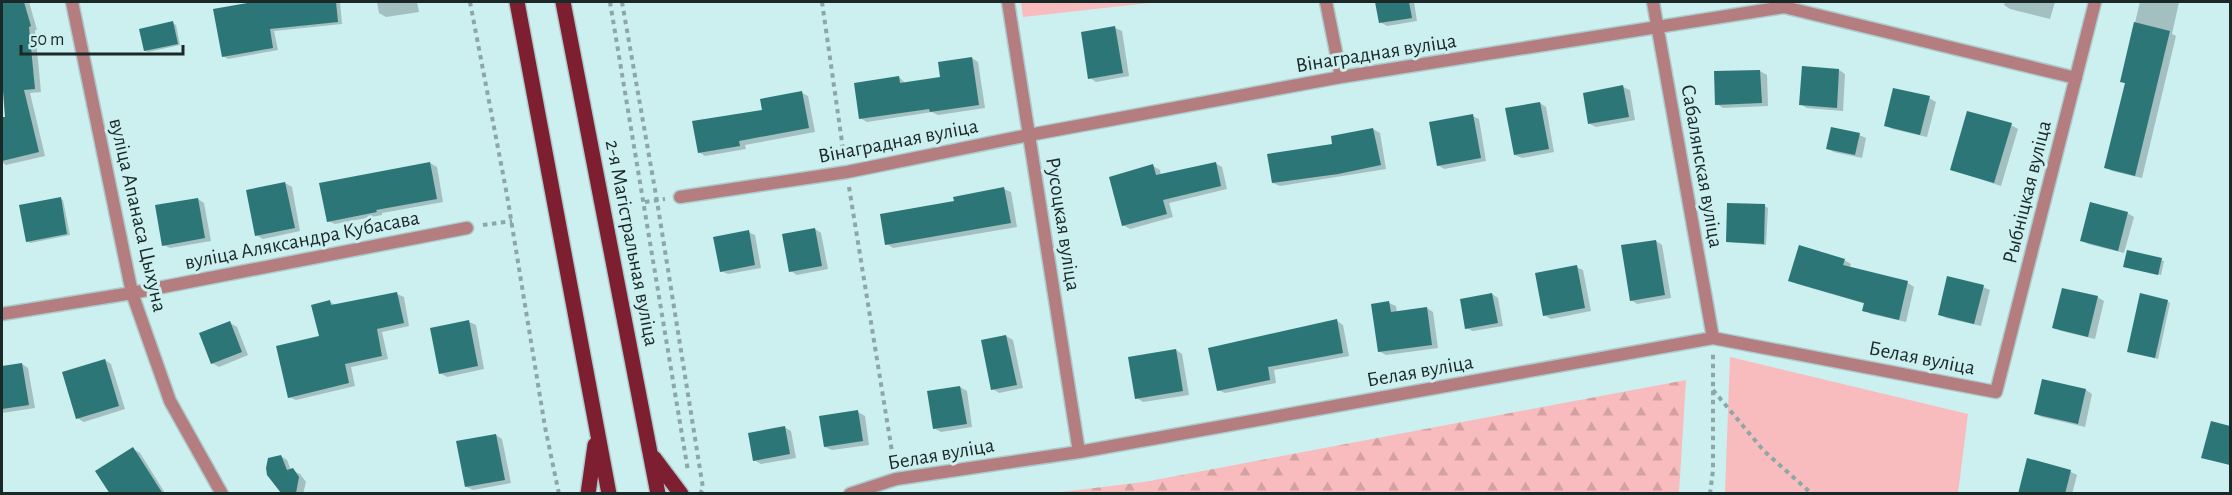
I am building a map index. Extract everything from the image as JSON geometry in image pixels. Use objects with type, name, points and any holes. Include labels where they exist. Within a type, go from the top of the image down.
[{"type":"main road","points":[[517,2],[609,494]]},
{"type":"main road","name":"2-я Магістральная вуліца","points":[[563,2],[658,494]]},
{"type":"main road","points":[[588,494],[597,433]]},
{"type":"main road","points":[[651,455],[681,494]]},
{"type":"street","name":"вуліца Апанаса Цыхуна","points":[[72,2],[132,292],[170,401],[222,494]]},
{"type":"street","name":"Русоцкая вуліца","points":[[1008,2],[1079,452]]},
{"type":"street","points":[[1326,2],[1341,77]]},
{"type":"street","name":"Сабалянская вуліца","points":[[1653,2],[1713,338]]},
{"type":"street","name":"Рыбніцкая вуліца","points":[[1996,392],[2095,2]]},
{"type":"street","name":"Вінаградная вуліца","points":[[680,197],[847,172],[1029,135],[1341,77],[1784,8],[2076,78]]},
{"type":"street","name":"вуліца Аляксандра Кубасава","points":[[2,314],[132,292],[467,228]]},
{"type":"street","name":"Белая вуліца","points":[[850,494],[896,479],[1079,452],[1713,338],[1996,392]]},
{"type":"path","points":[[470,2],[512,220],[545,427],[559,494]]},
{"type":"path","points":[[610,2],[685,450]]},
{"type":"path","points":[[622,2],[704,488],[700,494]]},
{"type":"path","points":[[822,2],[896,479]]},
{"type":"path","points":[[467,228],[512,220]]},
{"type":"path","points":[[1710,494],[1713,470],[1713,338]]},
{"type":"path","points":[[1713,390],[1764,451],[1812,494]]},
{"type":"green space","points":[[1021,2],[1158,2],[1023,17]]},
{"type":"green space","points":[[1730,357],[1968,414],[1958,493],[1725,493]]},
{"type":"green space","points":[[1686,380],[1679,493],[1053,493],[1144,482]]},
{"type":"building","points":[[2,2],[24,2],[31,26],[29,27],[35,89],[24,90],[39,152],[2,161],[2,117],[5,117],[2,78]]},
{"type":"building","points":[[253,2],[336,2],[338,22],[270,29],[273,48],[222,57],[213,9]]},
{"type":"building","points":[[1375,2],[1409,2],[1412,18],[1379,23]]},
{"type":"building","points":[[173,21],[178,44],[144,51],[139,29]]},
{"type":"building","points":[[2134,22],[2170,31],[2135,176],[2104,168],[2125,83],[2120,82]]},
{"type":"building","points":[[1115,26],[1123,73],[1088,79],[1081,32]]},
{"type":"building","points":[[972,57],[979,105],[930,112],[929,109],[859,119],[854,83],[899,76],[900,83],[940,77],[938,62]]},
{"type":"building","points":[[1802,66],[1839,69],[1837,108],[1799,105]]},
{"type":"building","points":[[1760,70],[1762,103],[1715,105],[1714,71]]},
{"type":"building","points":[[1623,85],[1629,117],[1588,124],[1583,93]]},
{"type":"building","points":[[1893,88],[1930,96],[1920,135],[1884,126]]},
{"type":"building","points":[[802,91],[809,128],[739,141],[740,146],[698,153],[692,121],[762,110],[760,99]]},
{"type":"building","points":[[1540,102],[1549,149],[1514,155],[1505,108]]},
{"type":"building","points":[[1967,111],[2012,123],[1994,183],[1950,170]]},
{"type":"building","points":[[1473,114],[1481,158],[1437,166],[1429,122]]},
{"type":"building","points":[[1831,127],[1860,133],[1855,155],[1826,149]]},
{"type":"building","points":[[1373,128],[1381,165],[1338,174],[1272,183],[1267,154],[1332,144],[1331,136]]},
{"type":"building","points":[[430,162],[437,199],[327,222],[319,183]]},
{"type":"building","points":[[1216,162],[1221,186],[1163,200],[1167,214],[1122,226],[1109,177],[1153,164],[1156,175]]},
{"type":"building","points":[[285,182],[295,228],[255,236],[246,190]]},
{"type":"building","points":[[1004,187],[1011,223],[885,245],[880,214],[954,201],[953,197]]},
{"type":"building","points":[[61,197],[67,234],[26,242],[19,205]]},
{"type":"building","points":[[198,198],[205,238],[162,246],[155,205]]},
{"type":"building","points":[[2090,202],[2128,212],[2118,251],[2080,241]]},
{"type":"building","points":[[1727,203],[1765,204],[1764,244],[1726,242]]},
{"type":"building","points":[[815,228],[822,266],[789,272],[782,234]]},
{"type":"building","points":[[749,230],[755,265],[720,272],[713,237]]},
{"type":"building","points":[[1656,240],[1665,295],[1630,301],[1621,245]]},
{"type":"building","points":[[1799,245],[1845,259],[1843,265],[1908,281],[1899,320],[1862,311],[1864,303],[1788,281]]},
{"type":"building","points":[[2127,250],[2162,258],[2158,275],[2123,267]]},
{"type":"building","points":[[1577,265],[1585,308],[1543,316],[1535,273]]},
{"type":"building","points":[[1947,276],[1984,285],[1974,324],[1938,315]]},
{"type":"building","points":[[2062,288],[2098,296],[2088,337],[2052,328]]},
{"type":"building","points":[[397,292],[404,323],[377,329],[382,356],[345,364],[349,383],[288,398],[276,346],[319,336],[311,305],[330,300],[331,305]]},
{"type":"building","points":[[1492,293],[1498,323],[1465,329],[1460,299]]},
{"type":"building","points":[[2140,293],[2168,300],[2155,358],[2127,352]]},
{"type":"building","points":[[1389,301],[1391,312],[1427,307],[1432,345],[1378,352],[1371,304]]},
{"type":"building","points":[[1337,319],[1343,353],[1268,367],[1270,380],[1217,391],[1208,348]]},
{"type":"building","points":[[469,320],[478,366],[439,374],[430,328]]},
{"type":"building","points":[[230,321],[242,352],[211,364],[199,333]]},
{"type":"building","points":[[1006,335],[1017,385],[991,390],[981,340]]},
{"type":"building","points":[[1176,349],[1183,391],[1135,399],[1128,357]]},
{"type":"building","points":[[105,359],[119,406],[76,419],[62,372]]},
{"type":"building","points":[[22,363],[29,405],[2,409],[2,366]]},
{"type":"building","points":[[2042,379],[2086,389],[2078,424],[2034,414]]},
{"type":"building","points":[[960,386],[967,424],[933,429],[927,391]]},
{"type":"building","points":[[858,410],[863,441],[824,447],[819,416]]},
{"type":"building","points":[[2211,421],[2230,426],[2230,465],[2201,458]]},
{"type":"building","points":[[785,426],[790,454],[753,461],[748,433]]},
{"type":"building","points":[[496,434],[505,480],[465,487],[456,441]]},
{"type":"building","points":[[133,447],[163,494],[110,494],[95,471]]},
{"type":"building","points":[[281,455],[287,470],[293,468],[299,477],[296,493],[281,493],[267,475],[268,458]]},
{"type":"building","points":[[2027,458],[2071,470],[2065,494],[2018,494]]}]
